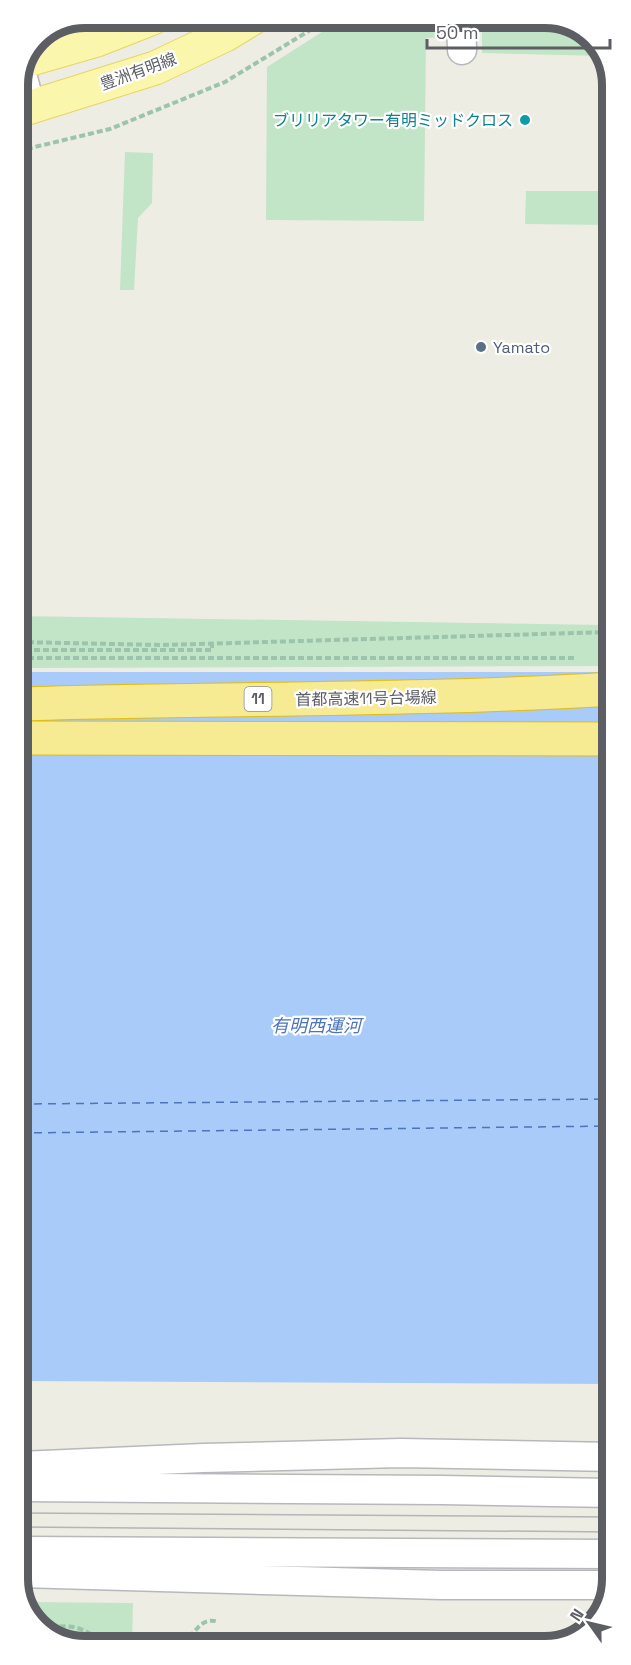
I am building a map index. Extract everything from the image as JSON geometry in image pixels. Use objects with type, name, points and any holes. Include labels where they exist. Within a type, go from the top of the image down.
[{"type":"highway","name":"11","points":[[497,696],[602,681]]},
{"type":"highway","name":"11","points":[[497,696],[602,690]]},
{"type":"highway","name":"首都高速11号台場線","points":[[29,704],[497,696]]},
{"type":"highway","points":[[392,738],[602,723]]},
{"type":"highway","points":[[29,738],[602,740]]},
{"type":"main road","points":[[36,58],[97,40],[127,28]]},
{"type":"main road","name":"豊洲有明線","points":[[29,108],[155,68],[236,28]]},
{"type":"street","points":[[461,29],[462,50]]},
{"type":"street","points":[[28,1466],[401,1453],[602,1457]]},
{"type":"street","points":[[28,1487],[602,1493]]},
{"type":"street","points":[[28,1551],[602,1554]]},
{"type":"street","points":[[28,1573],[561,1554]]},
{"type":"street","points":[[28,1573],[441,1585],[602,1585]]},
{"type":"path","points":[[29,148],[110,129],[225,82],[313,28]]},
{"type":"path","points":[[29,642],[162,645],[602,632]]},
{"type":"path","points":[[29,650],[212,650],[212,644]]},
{"type":"path","points":[[29,658],[577,658]]},
{"type":"path","points":[[191,1636],[203,1622],[211,1619],[219,1622]]},
{"type":"path","points":[[54,1627],[71,1626],[94,1636]]},
{"type":"green space","points":[[327,29],[448,29],[448,37],[426,38],[424,221],[266,220],[267,67]]},
{"type":"green space","points":[[482,29],[549,29],[560,30],[574,36],[594,56],[482,53]]},
{"type":"green space","points":[[600,118],[602,118],[602,225],[525,224],[526,191],[599,191]]},
{"type":"green space","points":[[125,152],[153,153],[152,203],[138,218],[134,290],[120,290]]},
{"type":"green space","points":[[29,616],[602,625],[602,666],[29,668]]},
{"type":"green space","points":[[34,1602],[133,1603],[132,1636],[82,1636],[71,1635],[51,1625],[38,1611]]},
{"type":"water","name":"有明西運河","points":[[29,672],[602,672],[602,1384],[28,1381]]},
{"type":"ferry route","points":[[28,1104],[602,1099]]},
{"type":"ferry route","points":[[28,1133],[602,1126]]},
{"type":"tram line","points":[[28,1513],[602,1517]]},
{"type":"tram line","points":[[28,1527],[602,1532]]},
{"type":"place","name":"ブリリアタワー有明ミッドクロス","points":[[525,120]]},
{"type":"place","name":"Yamato","points":[[481,347]]}]
